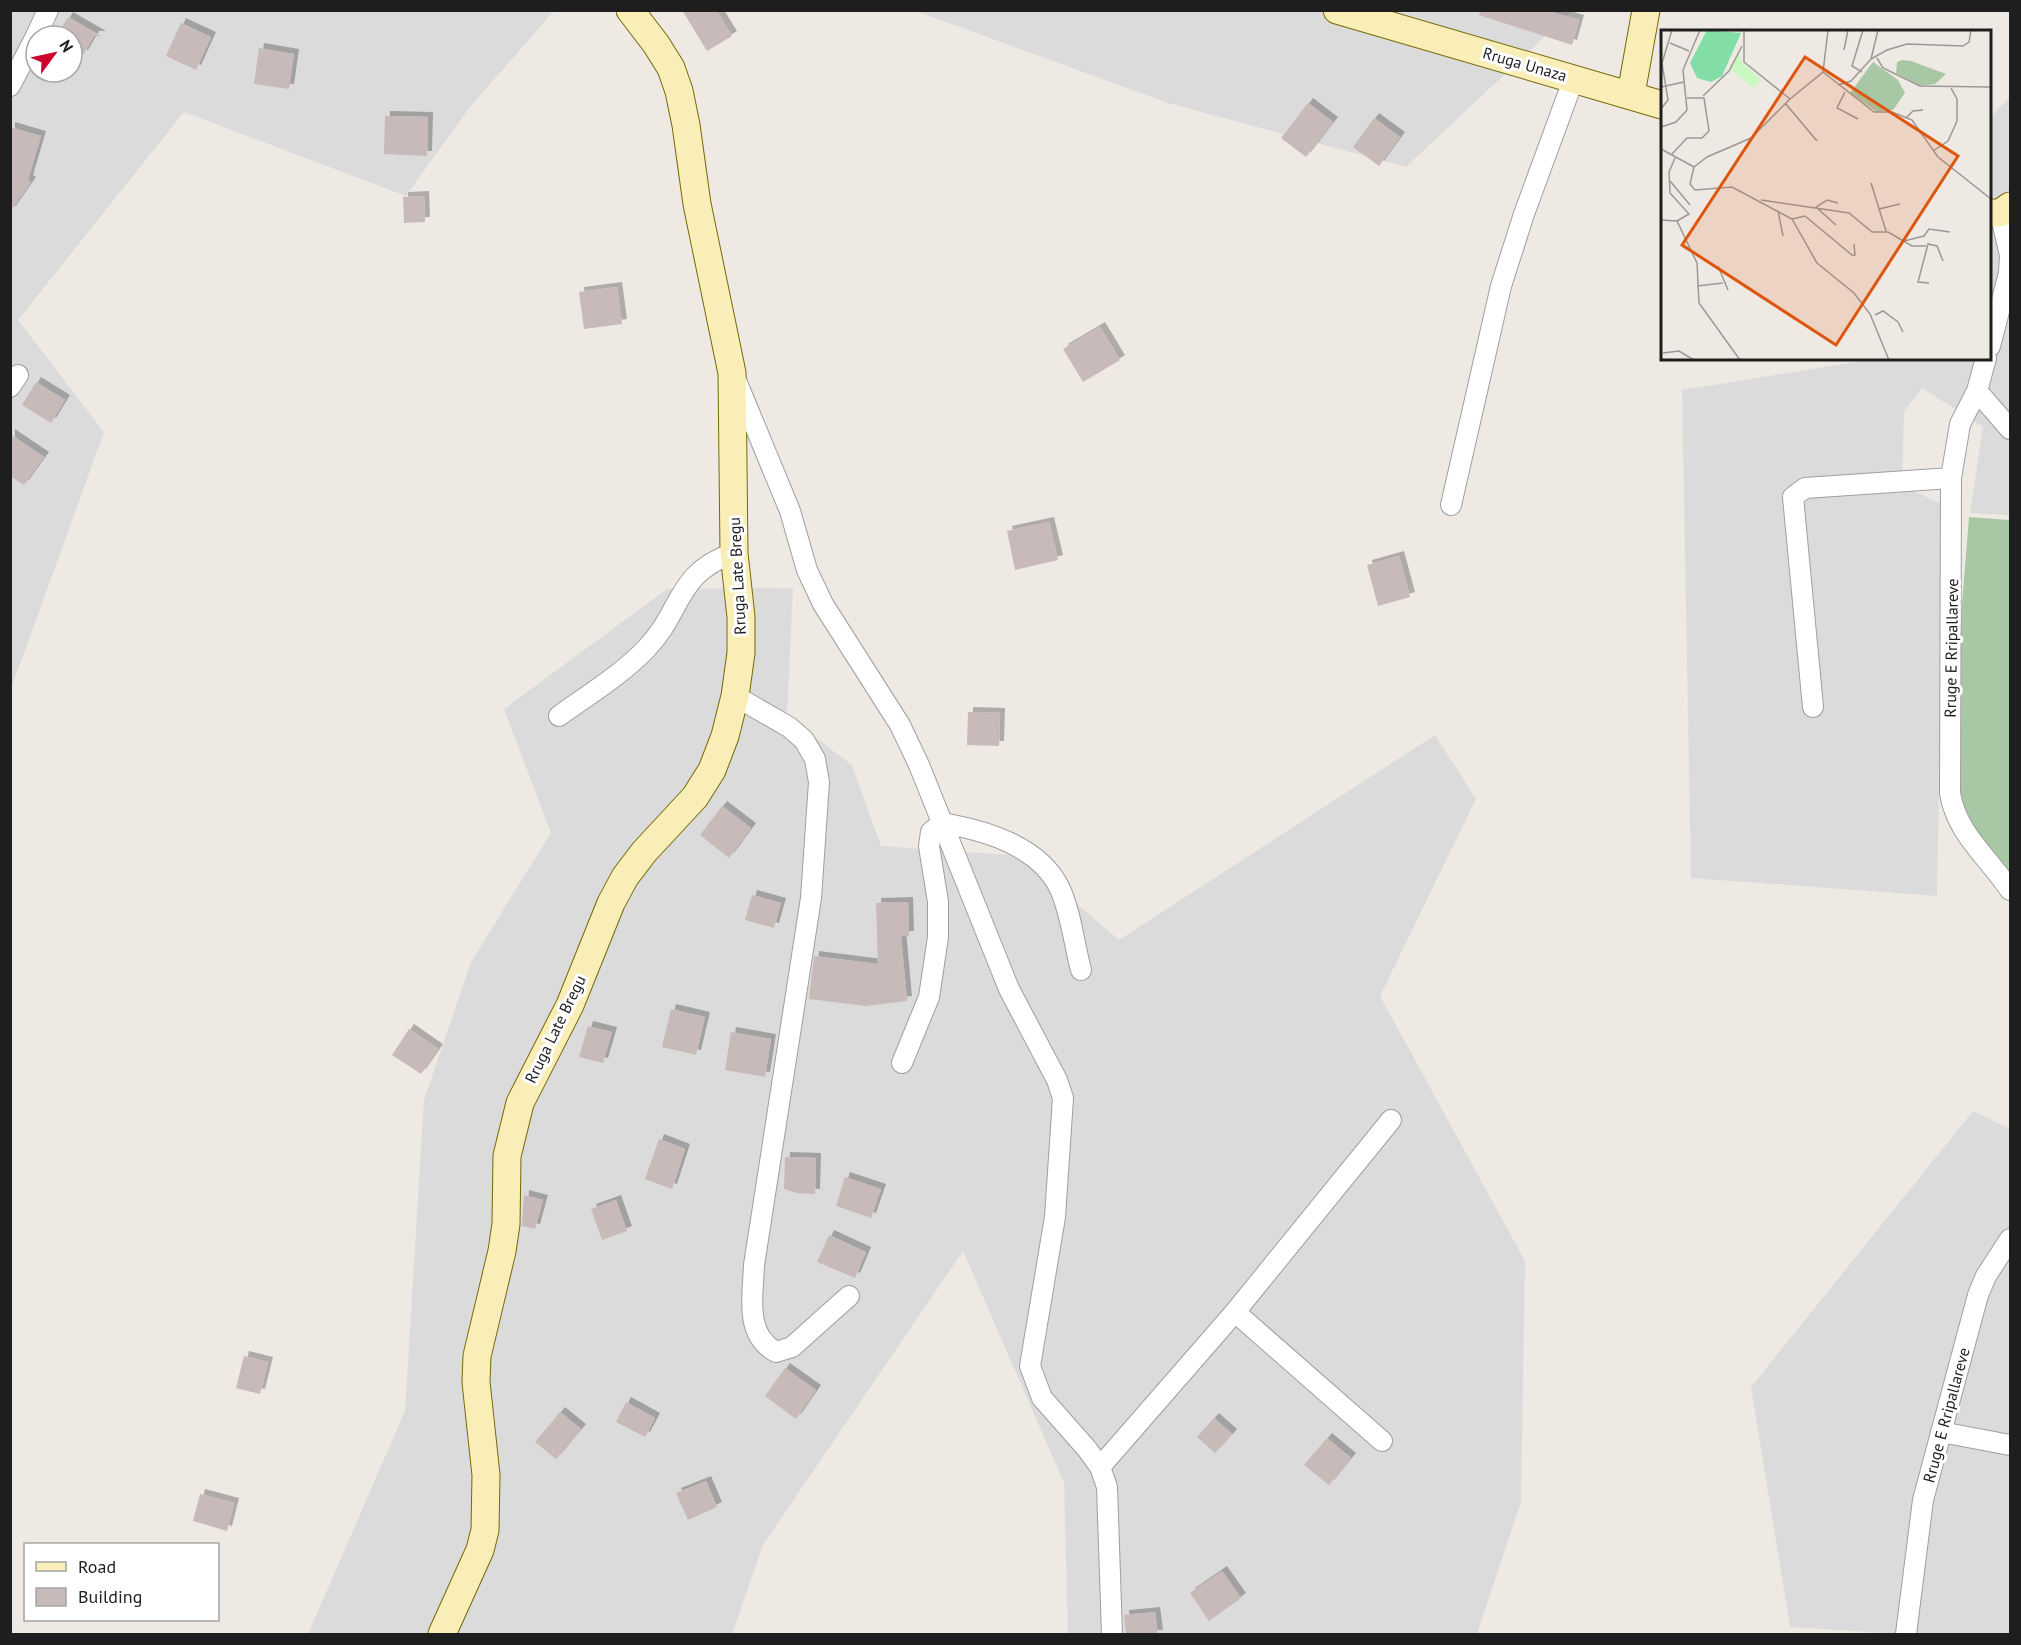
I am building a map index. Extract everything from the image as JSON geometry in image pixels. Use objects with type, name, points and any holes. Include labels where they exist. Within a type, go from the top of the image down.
[{"type":"main road","name":"Rruga Late Bregu","points":[[442,1635],[480,1550],[485,1530],[486,1475],[476,1382],[477,1356],[502,1251],[506,1224],[507,1156],[520,1103],[570,1005],[624,877],[695,797],[712,770],[725,736],[735,696],[741,653],[741,617],[734,553],[732,373],[696,204],[686,125],[679,91],[671,68],[630,10]]},
{"type":"main road","name":"Rruga Unaza","points":[[1336,10],[1631,94],[1661,105]]},
{"type":"main road","points":[[1631,94],[1646,10]]},
{"type":"street","points":[[42,24],[48,10]]},
{"type":"street","points":[[10,86],[24,59]]},
{"type":"street","points":[[1451,505],[1501,286],[1524,214],[1574,78]]},
{"type":"street","points":[[1991,339],[2009,273],[2010,255],[2000,211]]},
{"type":"street","name":"Rruge E Rripallareve","points":[[1985,360],[1977,391],[1960,424],[1951,478],[1950,793],[1953,811],[1962,827],[2010,890]]},
{"type":"street","points":[[732,373],[787,501],[811,578],[823,604],[900,725],[1009,989],[1057,1080],[1063,1098],[1055,1217],[1030,1366],[1042,1398],[1100,1467],[1107,1487],[1110,1511],[1112,1635]]},
{"type":"street","points":[[1977,391],[2010,429]]},
{"type":"street","points":[[1813,708],[1793,497],[1805,488],[1951,478]]},
{"type":"street","points":[[559,716],[634,661],[649,646],[693,577],[708,565],[734,553]]},
{"type":"street","points":[[735,696],[789,728],[804,740],[815,759],[819,782],[811,898],[754,1264],[754,1326],[763,1345],[776,1352],[792,1347],[849,1296]]},
{"type":"street","points":[[942,823],[988,834],[1013,845],[1051,874],[1065,903],[1081,970]]},
{"type":"street","points":[[902,1063],[929,998],[938,937],[939,902],[929,846],[931,832],[942,823]]},
{"type":"street","points":[[1100,1467],[1235,1312],[1391,1120]]},
{"type":"street","name":"Rruge E Rripallareve","points":[[1906,1635],[1923,1500],[1978,1295],[1986,1276],[2010,1239]]},
{"type":"street","points":[[1235,1312],[1382,1441]]},
{"type":"street","points":[[1941,1432],[2010,1445]]},
{"type":"shaded area","points":[[11,11],[554,11],[469,108],[406,196],[184,112],[18,320],[104,432],[11,689]]},
{"type":"shaded area","points":[[916,11],[1572,11],[1406,167],[1168,103]]},
{"type":"shaded area","points":[[2010,97],[2010,515],[1970,513],[1983,427],[1922,388],[1904,411],[1902,486],[1944,505],[1937,896],[1691,878],[1682,390],[1868,360],[1991,360],[1991,116]]},
{"type":"shaded area","points":[[793,588],[787,716],[852,765],[881,846],[1021,856],[1119,940],[1435,735],[1476,799],[1380,996],[1525,1261],[1521,1502],[1477,1634],[1068,1634],[1064,1483],[963,1251],[763,1545],[732,1634],[308,1634],[405,1411],[424,1100],[471,962],[551,833],[504,709],[667,589]]},
{"type":"shaded area","points":[[1973,1111],[2010,1129],[2010,1634],[1900,1634],[1790,1627],[1751,1387]]},
{"type":"green space","points":[[1969,517],[2010,520],[2010,879],[1960,815],[1960,629]]},
{"type":"building","points":[[682,10],[716,10],[732,36],[707,51]]},
{"type":"building","points":[[1480,10],[1545,10],[1579,20],[1572,45],[1479,15]]},
{"type":"building","points":[[68,17],[80,24],[64,24]]},
{"type":"building","points":[[181,23],[211,37],[196,70],[166,56]]},
{"type":"building","points":[[84,26],[101,36],[94,36],[84,53]]},
{"type":"building","points":[[259,48],[294,54],[289,89],[254,84]]},
{"type":"building","points":[[1308,103],[1333,122],[1306,157],[1281,138]]},
{"type":"building","points":[[385,116],[428,117],[427,156],[384,154]]},
{"type":"building","points":[[1374,118],[1400,137],[1379,166],[1353,147]]},
{"type":"building","points":[[10,127],[41,136],[28,180],[31,182],[10,212]]},
{"type":"building","points":[[424,196],[425,222],[404,223],[403,197]]},
{"type":"building","points":[[617,287],[622,324],[584,329],[579,292]]},
{"type":"building","points":[[1100,327],[1120,360],[1083,382],[1063,349]]},
{"type":"building","points":[[36,382],[65,400],[51,423],[22,405]]},
{"type":"building","points":[[10,434],[44,457],[24,485],[10,476]]},
{"type":"building","points":[[1049,522],[1058,560],[1015,570],[1007,531]]},
{"type":"building","points":[[1399,556],[1410,597],[1378,606],[1367,565]]},
{"type":"building","points":[[968,712],[1000,713],[999,746],[967,745]]},
{"type":"building","points":[[722,806],[751,828],[729,858],[700,835]]},
{"type":"building","points":[[752,895],[781,903],[774,928],[745,920]]},
{"type":"building","points":[[908,902],[909,936],[901,936],[907,1001],[865,1006],[809,999],[814,956],[878,964],[876,903]]},
{"type":"building","points":[[671,1009],[705,1017],[696,1055],[662,1047]]},
{"type":"building","points":[[588,1026],[612,1032],[603,1063],[579,1057]]},
{"type":"building","points":[[409,1029],[438,1049],[421,1074],[392,1055]]},
{"type":"building","points":[[731,1032],[771,1039],[765,1077],[725,1070]]},
{"type":"building","points":[[659,1139],[685,1149],[672,1189],[645,1179]]},
{"type":"building","points":[[785,1157],[816,1158],[815,1194],[797,1193],[784,1189]]},
{"type":"building","points":[[845,1177],[881,1189],[871,1218],[836,1206]]},
{"type":"building","points":[[524,1195],[543,1200],[535,1229],[522,1226]]},
{"type":"building","points":[[616,1200],[627,1231],[602,1240],[591,1209]]},
{"type":"building","points":[[829,1235],[866,1252],[855,1278],[817,1262]]},
{"type":"building","points":[[244,1356],[268,1362],[260,1394],[236,1388]]},
{"type":"building","points":[[785,1368],[816,1390],[796,1419],[765,1396]]},
{"type":"building","points":[[626,1402],[655,1418],[645,1437],[616,1422]]},
{"type":"building","points":[[560,1412],[581,1429],[556,1459],[535,1442]]},
{"type":"building","points":[[1214,1418],[1232,1434],[1215,1453],[1197,1437]]},
{"type":"building","points":[[1327,1438],[1351,1458],[1329,1485],[1304,1465]]},
{"type":"building","points":[[706,1481],[717,1507],[688,1520],[676,1493]]},
{"type":"building","points":[[200,1494],[234,1503],[227,1531],[193,1521]]},
{"type":"building","points":[[1222,1571],[1241,1598],[1209,1621],[1190,1593]]},
{"type":"building","points":[[1155,1612],[1158,1635],[1126,1635],[1124,1615]]}]
